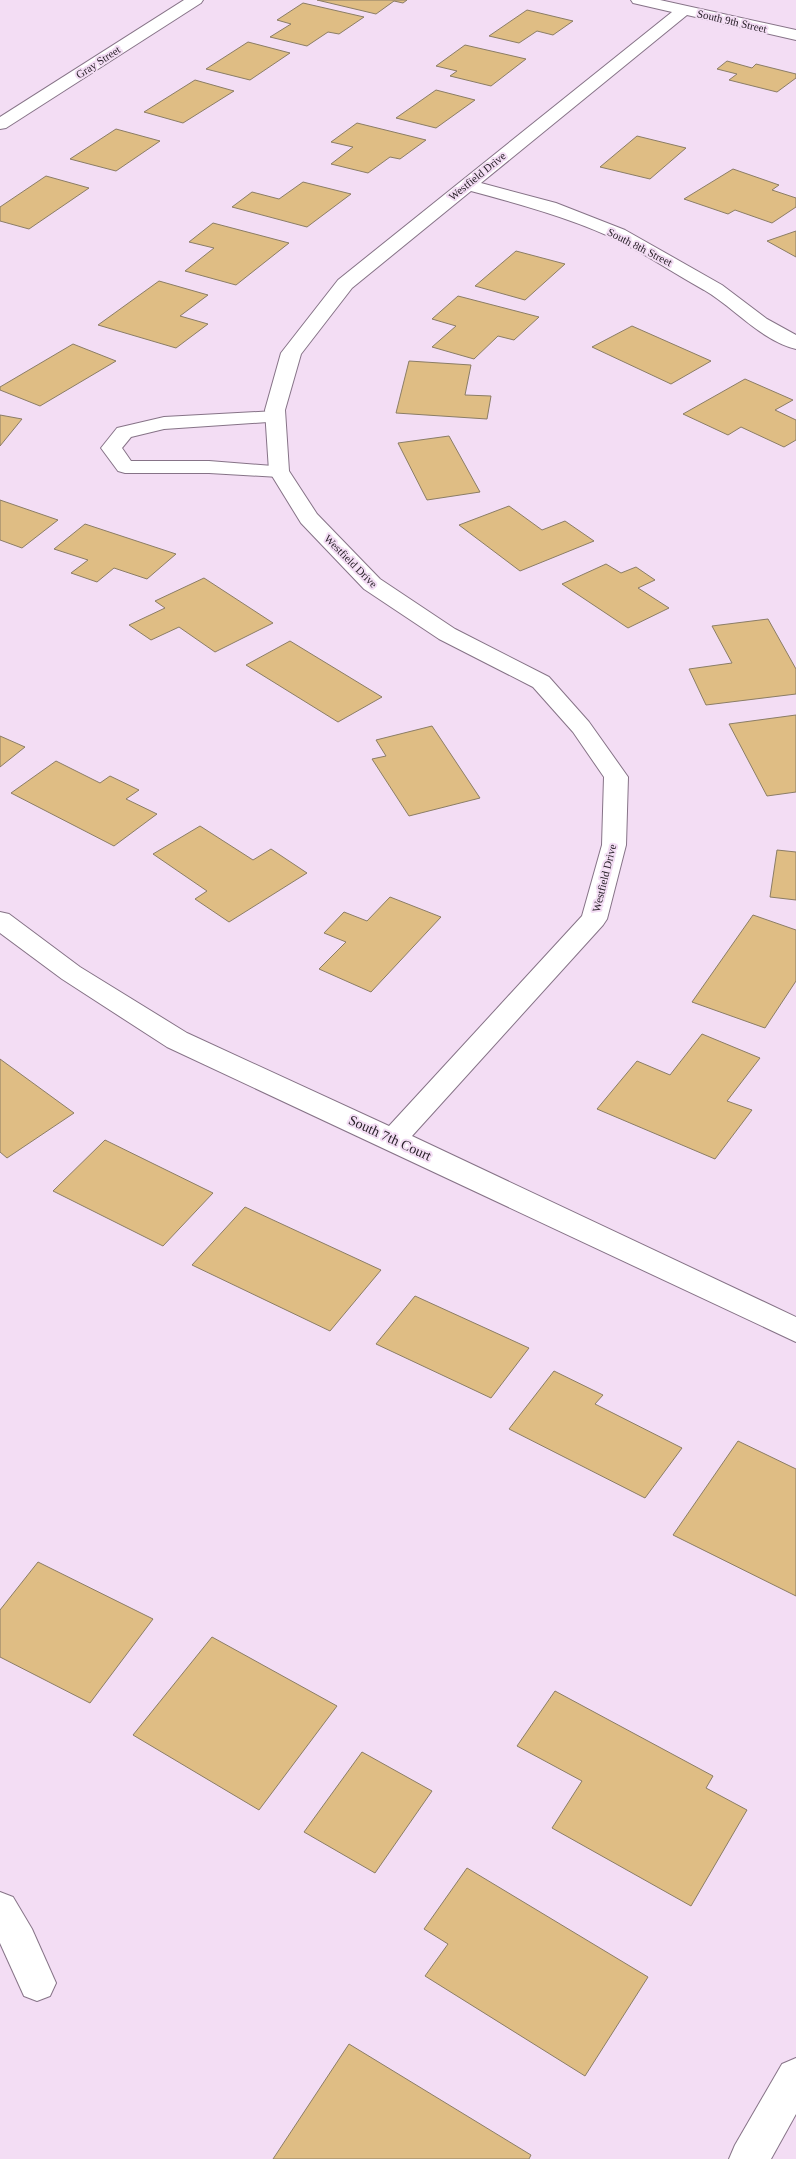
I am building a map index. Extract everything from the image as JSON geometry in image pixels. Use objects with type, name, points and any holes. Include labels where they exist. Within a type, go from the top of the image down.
[{"type":"street","name":"Gray Street","points":[[0,124],[195,0]]},
{"type":"street","name":"South 9th Street","points":[[639,0],[796,35]]},
{"type":"street","name":"Westfield Drive","points":[[393,1139],[594,919],[614,845],[616,777],[581,727],[541,682],[447,634],[372,584],[309,518],[279,472],[275,410],[291,353],[345,284],[684,10]]},
{"type":"street","name":"South 8th Street","points":[[468,184],[550,207],[619,234],[715,289],[760,323],[796,343]]},
{"type":"street","points":[[275,417],[210,419],[164,423],[124,432],[111,448],[126,466],[209,467],[279,472]]},
{"type":"street","name":"South 7th Court","points":[[0,920],[71,973],[177,1040],[393,1139],[796,1330]]},
{"type":"street","points":[[0,1909],[19,1941],[37,1983]]},
{"type":"street","points":[[749,2159],[796,2077]]},
{"type":"building","points":[[317,0],[407,0],[403,3],[394,1],[376,14]]},
{"type":"building","points":[[303,3],[364,17],[339,34],[328,32],[307,46],[270,37],[291,24],[277,20]]},
{"type":"building","points":[[527,10],[573,21],[553,35],[537,31],[519,43],[489,36]]},
{"type":"building","points":[[248,42],[290,53],[250,80],[206,69]]},
{"type":"building","points":[[465,45],[526,59],[491,86],[450,76],[457,71],[436,66]]},
{"type":"building","points":[[727,61],[752,68],[756,64],[796,74],[796,78],[777,92],[729,80],[737,74],[717,69]]},
{"type":"building","points":[[195,80],[234,91],[183,123],[144,112]]},
{"type":"building","points":[[436,90],[475,100],[436,128],[396,118]]},
{"type":"building","points":[[357,123],[426,140],[400,159],[390,157],[368,173],[331,164],[353,147],[331,142]]},
{"type":"building","points":[[116,129],[160,141],[116,171],[70,159]]},
{"type":"building","points":[[637,136],[686,148],[650,179],[600,167]]},
{"type":"building","points":[[733,169],[779,185],[772,190],[796,198],[796,207],[772,223],[735,210],[728,214],[684,199]]},
{"type":"building","points":[[46,176],[89,188],[29,229],[0,221],[0,207]]},
{"type":"building","points":[[303,182],[351,194],[307,227],[232,207],[252,192],[279,199]]},
{"type":"building","points":[[213,223],[289,243],[236,285],[185,271],[214,248],[189,242]]},
{"type":"building","points":[[796,231],[796,257],[767,241]]},
{"type":"building","points":[[516,251],[565,264],[525,300],[475,286]]},
{"type":"building","points":[[159,281],[208,295],[180,316],[208,324],[176,348],[98,325]]},
{"type":"building","points":[[458,296],[539,317],[514,340],[498,336],[474,359],[432,347],[456,326],[432,319]]},
{"type":"building","points":[[632,326],[711,361],[671,384],[592,347]]},
{"type":"building","points":[[73,344],[116,361],[40,406],[0,390],[0,387]]},
{"type":"building","points":[[409,361],[471,365],[465,395],[491,396],[487,419],[396,413]]},
{"type":"building","points":[[745,379],[793,400],[775,410],[796,420],[796,440],[784,447],[741,427],[728,435],[683,414]]},
{"type":"building","points":[[0,415],[22,419],[0,446]]},
{"type":"building","points":[[449,436],[480,492],[427,500],[398,443]]},
{"type":"building","points":[[0,500],[58,520],[22,548],[0,540]]},
{"type":"building","points":[[509,506],[542,530],[565,521],[594,541],[520,571],[459,525]]},
{"type":"building","points":[[85,524],[176,554],[147,579],[114,568],[97,582],[71,573],[88,560],[54,549]]},
{"type":"building","points":[[606,564],[621,573],[636,567],[655,580],[638,588],[669,608],[628,628],[562,584]]},
{"type":"building","points":[[204,578],[273,623],[215,652],[179,627],[151,640],[129,625],[165,608],[155,601]]},
{"type":"building","points":[[768,619],[796,669],[796,694],[706,705],[689,669],[732,663],[712,626]]},
{"type":"building","points":[[290,641],[382,697],[338,722],[246,665]]},
{"type":"building","points":[[796,715],[796,792],[767,796],[729,724]]},
{"type":"building","points":[[432,726],[480,798],[409,816],[372,759],[386,756],[376,740]]},
{"type":"building","points":[[0,736],[25,747],[0,767]]},
{"type":"building","points":[[56,761],[100,783],[110,776],[139,790],[126,799],[157,814],[114,846],[11,793]]},
{"type":"building","points":[[200,826],[253,860],[271,849],[307,873],[229,922],[195,899],[207,891],[153,854]]},
{"type":"building","points":[[777,850],[796,852],[796,900],[770,897]]},
{"type":"building","points":[[390,897],[441,917],[371,992],[319,969],[346,942],[324,933],[344,912],[367,921]]},
{"type":"building","points":[[753,915],[796,930],[796,981],[765,1028],[692,1002]]},
{"type":"building","points":[[702,1034],[760,1058],[727,1101],[752,1110],[715,1159],[597,1109],[637,1061],[670,1075]]},
{"type":"building","points":[[0,1059],[74,1113],[7,1158],[0,1152]]},
{"type":"building","points":[[105,1140],[213,1193],[163,1246],[53,1191]]},
{"type":"building","points":[[245,1207],[381,1270],[330,1331],[192,1265]]},
{"type":"building","points":[[415,1296],[529,1348],[491,1398],[376,1344]]},
{"type":"building","points":[[554,1371],[603,1395],[595,1404],[682,1448],[645,1498],[509,1429]]},
{"type":"building","points":[[738,1441],[796,1469],[796,1596],[673,1535]]},
{"type":"building","points":[[38,1562],[153,1619],[90,1703],[0,1657],[0,1610]]},
{"type":"building","points":[[212,1637],[337,1706],[259,1810],[133,1735]]},
{"type":"building","points":[[555,1691],[713,1776],[706,1788],[747,1810],[691,1906],[552,1828],[582,1781],[517,1746]]},
{"type":"building","points":[[362,1752],[432,1791],[375,1873],[304,1832]]},
{"type":"building","points":[[467,1868],[648,1977],[585,2076],[425,1976],[448,1944],[424,1929]]},
{"type":"building","points":[[349,2044],[531,2155],[529,2159],[273,2159]]}]
